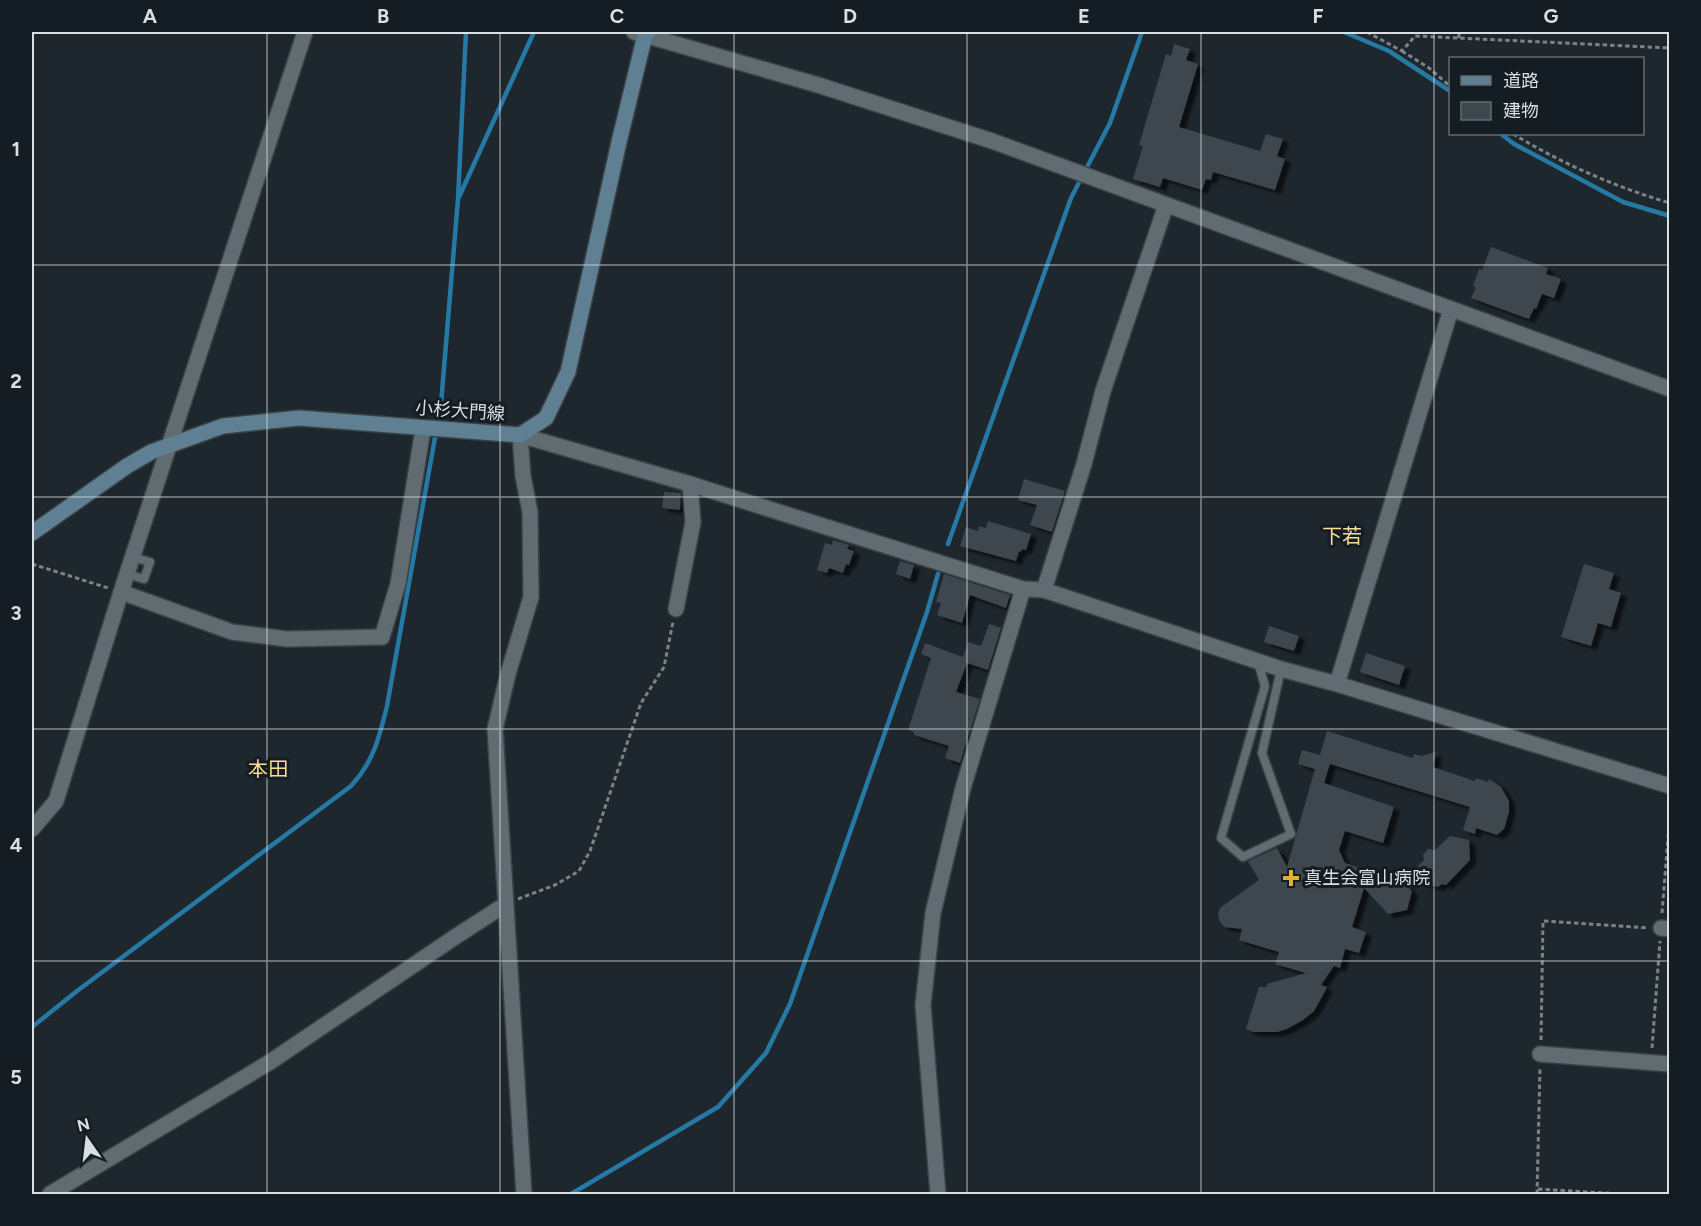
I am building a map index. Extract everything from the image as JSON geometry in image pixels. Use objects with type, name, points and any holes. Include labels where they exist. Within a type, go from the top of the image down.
[{"type":"main road","name":"小杉大門線","points":[[32,533],[127,466],[151,452],[223,426],[299,418],[520,435],[546,418],[568,372],[642,33]]},
{"type":"street","points":[[32,829],[56,801],[132,557],[305,32]]},
{"type":"street","points":[[642,33],[818,85],[992,141],[1670,389]]},
{"type":"street","points":[[1044,590],[1084,464],[1103,391],[1166,205]]},
{"type":"street","points":[[1337,684],[1451,309]]},
{"type":"street","points":[[121,592],[232,632],[287,639],[382,637],[398,584],[423,429]]},
{"type":"street","points":[[524,1194],[495,729],[508,674],[531,597],[530,512],[523,476],[520,435],[690,484],[1023,589],[1044,590],[1281,669],[1670,786]]},
{"type":"street","points":[[676,609],[693,522],[690,484]]},
{"type":"street","points":[[938,1194],[923,1005],[933,913],[963,788],[1023,589]]},
{"type":"street","points":[[50,1194],[270,1062],[506,904]]},
{"type":"street","points":[[1540,1054],[1670,1064]]},
{"type":"lane","points":[[1262,663],[1260,669],[1265,686],[1221,838],[1243,858],[1292,834],[1262,753],[1281,669]]},
{"type":"path","points":[[1367,32],[1429,68],[1449,85]]},
{"type":"path","points":[[1459,32],[1459,38]]},
{"type":"path","points":[[1402,51],[1414,36],[1670,48]]},
{"type":"path","points":[[1515,135],[1583,171],[1670,203]]},
{"type":"path","points":[[32,564],[121,592]]},
{"type":"path","points":[[506,904],[555,885],[579,871],[590,851],[641,703],[664,667],[676,609]]},
{"type":"path","points":[[1651,1062],[1665,929],[1670,813]]},
{"type":"path","points":[[1543,921],[1665,929]]},
{"type":"path","points":[[1538,1189],[1620,1194]]},
{"type":"building","points":[[1174,44],[1190,49],[1186,60],[1198,64],[1179,127],[1260,151],[1266,134],[1283,139],[1277,156],[1285,159],[1275,190],[1213,172],[1211,180],[1206,179],[1202,190],[1163,178],[1160,187],[1133,179],[1143,146],[1139,145],[1166,54],[1171,56]]},
{"type":"building","points":[[1491,247],[1548,268],[1546,274],[1561,279],[1554,298],[1542,294],[1529,319],[1471,298],[1476,287],[1473,286],[1479,269],[1482,270]]},
{"type":"building","points":[[1024,479],[1065,491],[1052,532],[1030,525],[1037,505],[1018,500]]},
{"type":"building","points":[[664,492],[681,493],[680,510],[662,508]]},
{"type":"building","points":[[988,521],[1031,534],[1026,550],[1019,551],[1016,561],[960,546],[966,527],[978,531],[979,526],[986,528]]},
{"type":"building","points":[[833,540],[849,545],[847,549],[854,551],[843,573],[829,568],[827,573],[817,570],[825,543],[832,545]]},
{"type":"building","points":[[900,561],[914,565],[910,579],[896,574]]},
{"type":"building","points":[[1584,564],[1614,573],[1609,589],[1621,593],[1611,627],[1598,623],[1591,646],[1561,637]]},
{"type":"building","points":[[944,574],[1010,595],[1006,608],[970,595],[962,623],[937,615],[941,603],[936,602]]},
{"type":"building","points":[[989,624],[1001,628],[988,670],[967,663],[956,692],[980,699],[960,763],[945,758],[949,746],[914,735],[914,732],[908,730],[931,658],[921,654],[925,643],[963,657],[968,642],[981,646]]},
{"type":"building","points":[[1269,626],[1299,636],[1294,651],[1264,642]]},
{"type":"building","points":[[1366,653],[1405,666],[1399,685],[1360,672]]},
{"type":"building","points":[[1327,731],[1413,758],[1414,754],[1421,756],[1436,752],[1433,767],[1475,781],[1476,778],[1488,782],[1489,779],[1501,787],[1509,801],[1509,812],[1504,829],[1497,835],[1476,828],[1475,834],[1463,830],[1470,807],[1330,764],[1324,783],[1394,807],[1383,843],[1345,831],[1339,850],[1345,863],[1369,871],[1364,886],[1399,878],[1412,891],[1407,910],[1388,914],[1364,888],[1352,927],[1366,932],[1359,953],[1345,949],[1340,968],[1334,966],[1321,985],[1327,987],[1314,1011],[1303,1020],[1277,1032],[1253,1032],[1246,1029],[1259,987],[1267,987],[1267,984],[1306,973],[1275,964],[1279,952],[1239,940],[1242,929],[1224,927],[1219,920],[1218,913],[1221,907],[1259,880],[1248,861],[1277,848],[1287,867],[1315,769],[1298,764],[1302,750],[1320,755]]},
{"type":"building","points":[[1450,836],[1469,840],[1470,860],[1446,885],[1442,884],[1438,887],[1419,882],[1416,868],[1424,860],[1423,855],[1428,849],[1435,850]]},
{"type":"waterway","points":[[32,1027],[351,786],[359,777],[375,749],[387,706],[441,404],[458,199],[466,32]]},
{"type":"waterway","points":[[459,197],[534,32]]},
{"type":"waterway","points":[[948,544],[1071,198],[1110,123],[1142,32]]},
{"type":"waterway","points":[[1344,32],[1389,51],[1449,90]]},
{"type":"waterway","points":[[1502,135],[1514,144],[1623,202],[1670,216]]},
{"type":"waterway","points":[[571,1194],[718,1107],[766,1053],[790,1004],[927,612],[938,574]]},
{"type":"place","name":"真生会富山病院","points":[[1291,878]]},
{"type":"district","name":"下若","points":[[1342,536]]},
{"type":"district","name":"本田","points":[[268,769]]}]
